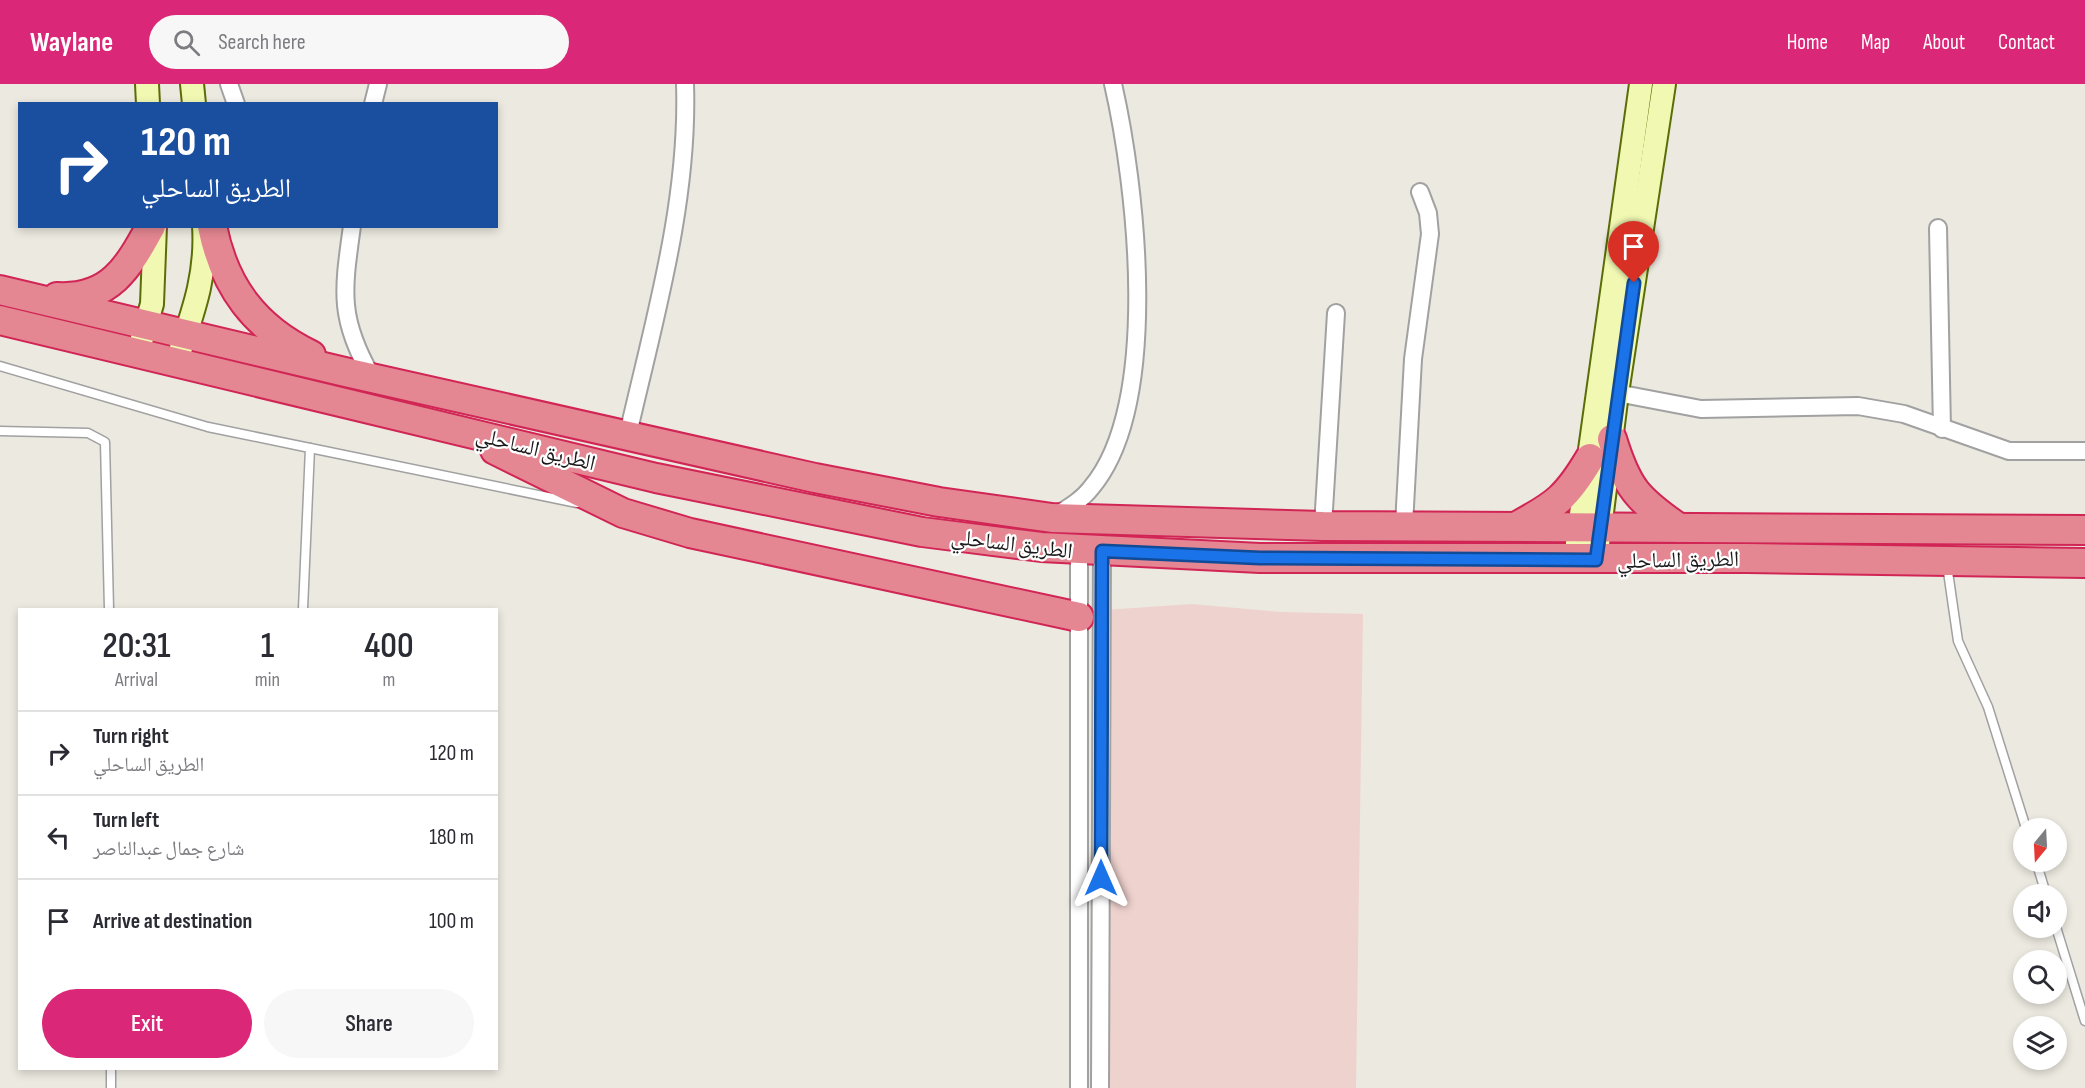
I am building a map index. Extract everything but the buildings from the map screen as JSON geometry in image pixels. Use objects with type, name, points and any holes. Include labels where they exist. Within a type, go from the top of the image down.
[{"type":"highway","points":[[10,292],[71,298],[90,294],[121,275],[152,228]]},
{"type":"highway","points":[[212,228],[219,259],[256,319],[294,347],[359,375]]},
{"type":"highway","name":"الطريق الساحلي","points":[[10,292],[359,375],[815,478],[939,502],[1052,518],[1323,526],[2085,530]]},
{"type":"highway","name":"الطريق الساحلي","points":[[0,320],[445,425],[656,478],[922,532],[1090,551],[1260,558],[1585,560],[1747,558],[2085,563]]},
{"type":"highway","points":[[445,425],[623,513],[690,533],[1079,617]]},
{"type":"highway","points":[[1612,439],[1629,485],[1642,502],[1679,528]]},
{"type":"highway","points":[[1516,527],[1551,508],[1566,496],[1590,458]]},
{"type":"main road","points":[[147,84],[148,102]]},
{"type":"main road","points":[[192,84],[194,102]]},
{"type":"main road","points":[[1585,560],[1589,528],[1590,458],[1641,84]]},
{"type":"main road","points":[[1589,528],[1612,439],[1664,84]]},
{"type":"main road","points":[[138,352],[152,304],[153,228]]},
{"type":"main road","points":[[177,361],[201,285],[205,262],[204,228]]},
{"type":"street","points":[[229,84],[235,102]]},
{"type":"street","points":[[374,102],[378,84]]},
{"type":"street","points":[[628,434],[669,249],[681,174],[686,114],[685,84]]},
{"type":"street","points":[[1052,518],[1092,488],[1110,458],[1122,430],[1128,402],[1136,312],[1136,275],[1128,159],[1113,84]]},
{"type":"street","points":[[1404,525],[1413,359],[1430,234],[1428,213],[1420,192]]},
{"type":"street","points":[[352,228],[344,303],[359,375]]},
{"type":"street","points":[[1938,228],[1942,429]]},
{"type":"street","points":[[1323,526],[1336,313]]},
{"type":"street","points":[[1617,393],[1701,409],[1858,405],[1904,414],[2010,451],[2085,451]]},
{"type":"street","points":[[1079,1088],[1079,617],[1090,551]]},
{"type":"street","points":[[1090,551],[1100,1088]]},
{"type":"lane","points":[[0,366],[208,427],[623,513]]},
{"type":"lane","points":[[0,431],[88,433],[105,442],[109,608]]},
{"type":"lane","points":[[303,608],[310,448]]},
{"type":"lane","points":[[1947,562],[1958,641],[1988,707],[2023,818]]},
{"type":"lane","points":[[2059,938],[2085,1021]]},
{"type":"lane","points":[[111,1070],[111,1088]]},
{"type":"shaded area","points":[[1192,604],[1281,612],[1363,614],[1356,1088],[1107,1088],[1104,610]]},
{"type":"route","points":[[1101,878],[1102,551],[1260,558],[1596,560],[1617,393],[1634,283]]}]
